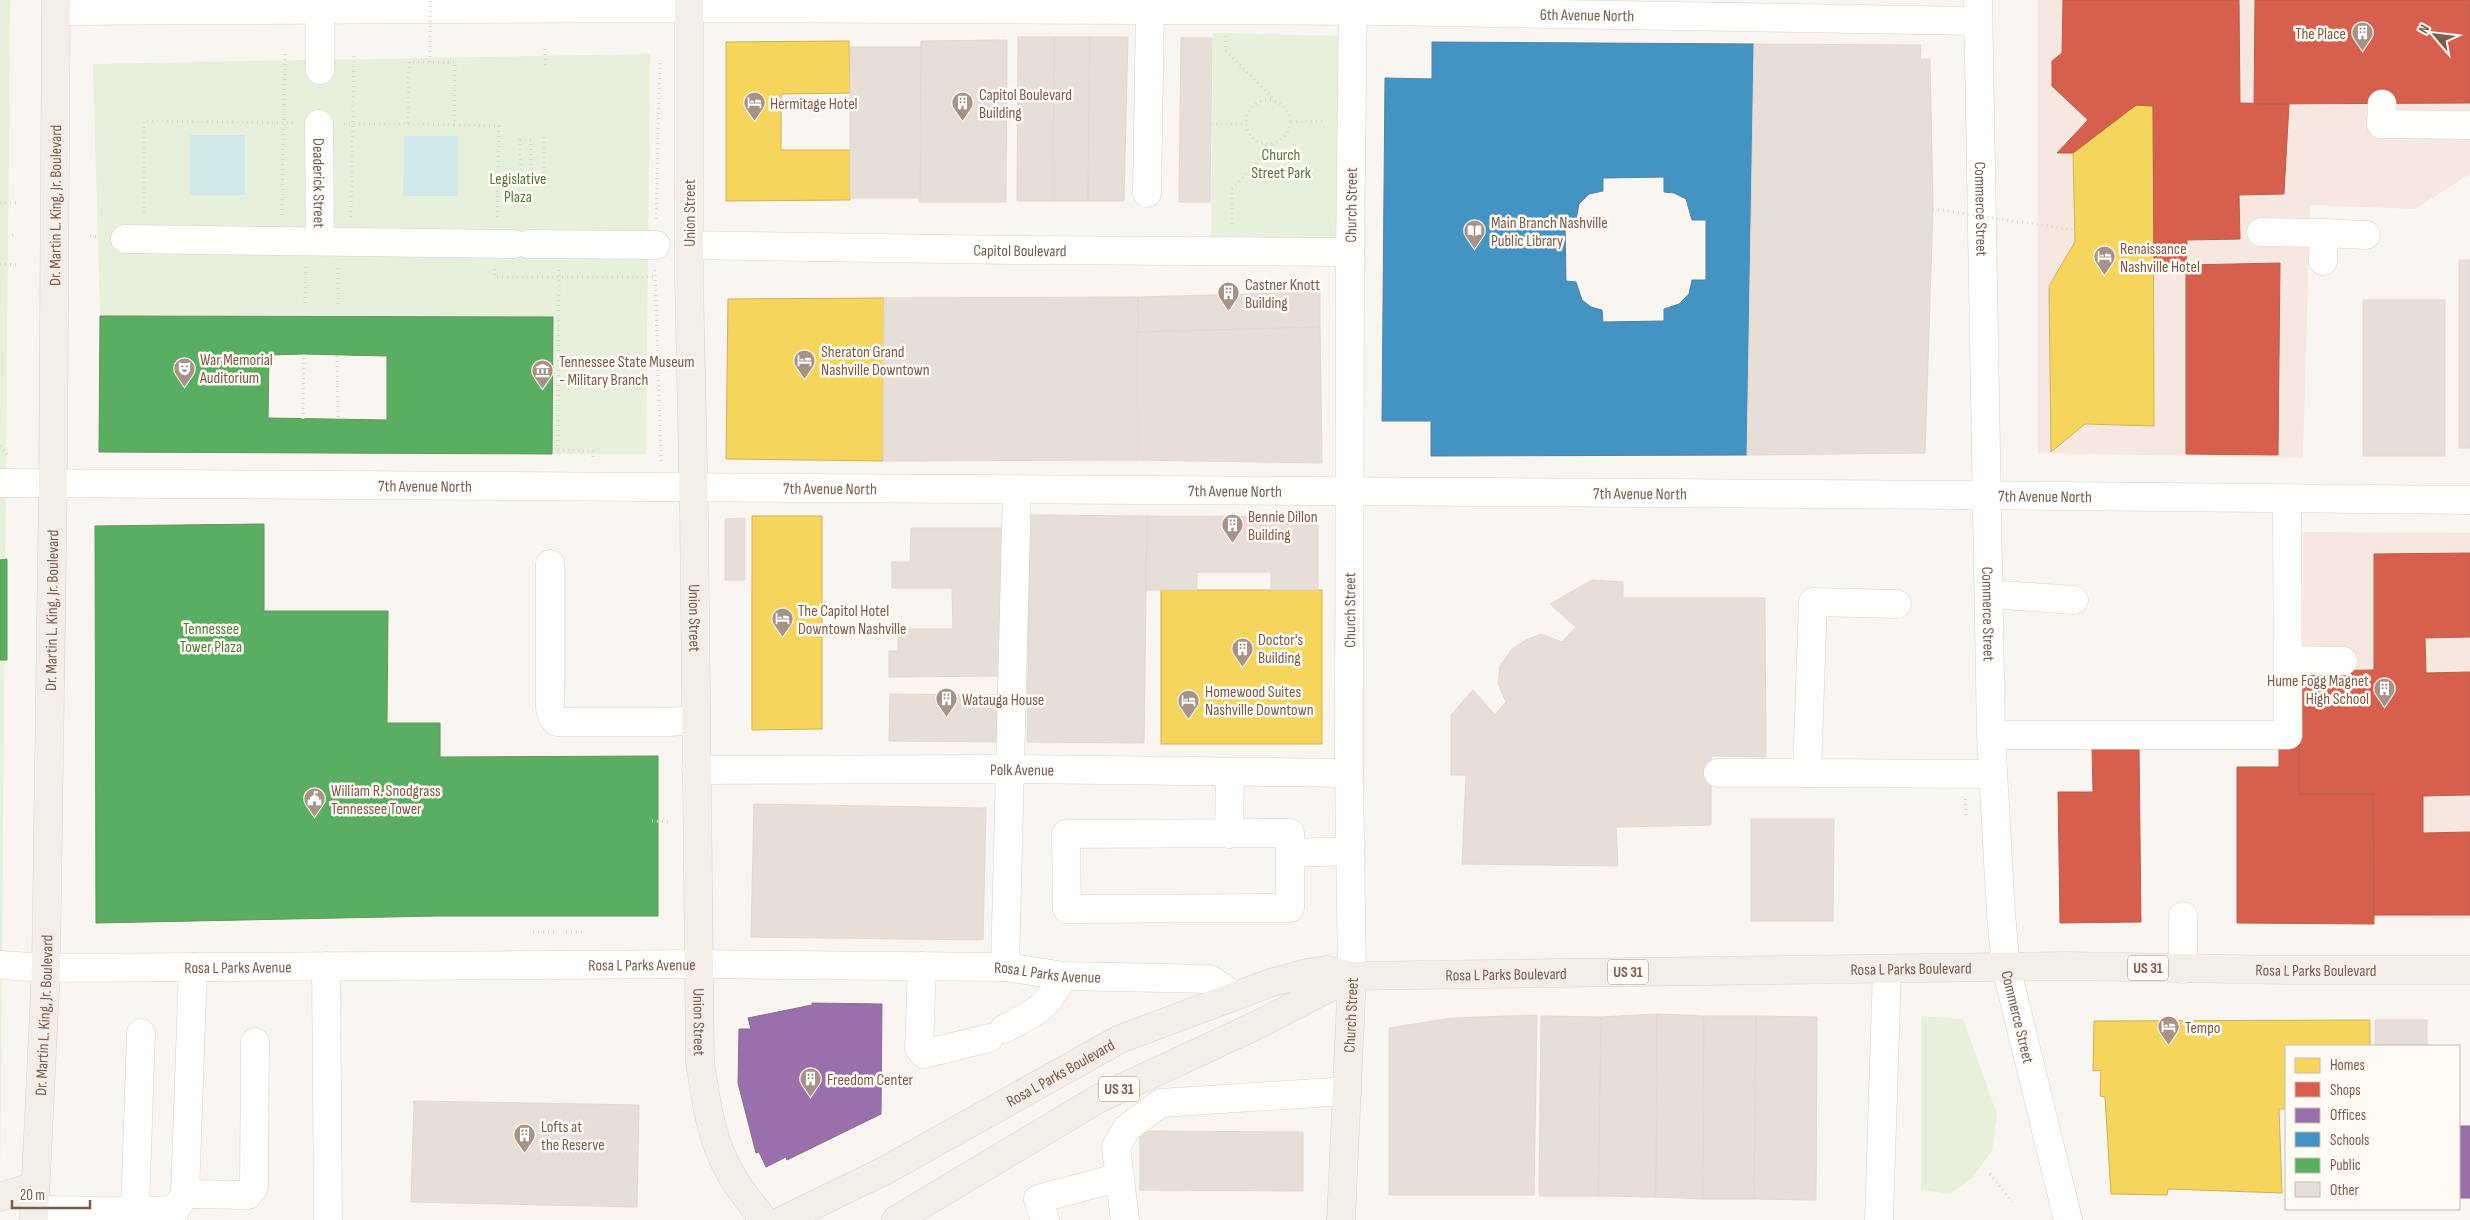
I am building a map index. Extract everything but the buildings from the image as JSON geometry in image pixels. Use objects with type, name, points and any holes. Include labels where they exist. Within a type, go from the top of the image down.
[{"type":"main road","name":"Union Street","points":[[689,4],[689,245],[697,964],[700,1062],[709,1111],[724,1162],[757,1211]]},
{"type":"main road","name":"Dr. Martin L. King, Jr. Boulevard","points":[[34,1205],[46,968],[53,484],[56,6]]},
{"type":"main road","name":"Rosa L Parks Boulevard","points":[[784,1220],[886,1170],[1120,1039],[1233,995],[1307,973],[1326,970],[1352,976],[2006,967],[2470,970]]},
{"type":"main road","name":"Rosa L Parks Boulevard","points":[[896,1220],[1098,1099],[1255,1026],[1352,976]]},
{"type":"main road","name":"Church Street","points":[[1341,1220],[1352,976]]},
{"type":"main road","points":[[0,1197],[34,1205]]},
{"type":"street","points":[[320,4],[320,70]]},
{"type":"street","name":"6th Avenue North","points":[[56,6],[689,4],[990,5],[1150,10],[1227,10],[1353,6],[1978,11]]},
{"type":"street","name":"Church Street","points":[[1352,976],[1349,773],[1350,252],[1353,6]]},
{"type":"street","points":[[1147,193],[1150,10]]},
{"type":"street","name":"Commerce Street","points":[[1978,11],[1991,735],[2001,914],[2006,967],[2068,1220]]},
{"type":"street","points":[[2382,104],[2381,124],[2470,125]]},
{"type":"street","name":"Deaderick Street","points":[[319,124],[319,241]]},
{"type":"street","points":[[2261,232],[2366,234]]},
{"type":"street","points":[[2323,261],[2324,234]]},
{"type":"street","points":[[134,239],[643,244]]},
{"type":"street","name":"Capitol Boulevard","points":[[689,245],[1010,250],[1350,252]]},
{"type":"street","name":"7th Avenue North","points":[[0,483],[693,486],[2470,500]]},
{"type":"street","points":[[1005,967],[1016,489]]},
{"type":"street","points":[[1991,735],[2288,735],[2287,499]]},
{"type":"street","points":[[550,564],[550,714],[553,719],[558,722],[669,722],[695,720]]},
{"type":"street","points":[[1989,594],[2074,600]]},
{"type":"street","points":[[1807,773],[1812,602],[1897,604]]},
{"type":"street","points":[[2288,660],[2343,661]]},
{"type":"street","name":"Polk Avenue","points":[[696,770],[1349,773]]},
{"type":"street","points":[[1229,834],[1230,772]]},
{"type":"street","points":[[1718,773],[1993,774]]},
{"type":"street","points":[[1290,833],[1290,853],[1290,908],[1067,909],[1066,834],[1290,833]]},
{"type":"street","points":[[1290,853],[1350,851]]},
{"type":"street","points":[[2183,916],[2183,968]]},
{"type":"street","name":"Rosa L Parks Avenue","points":[[46,968],[697,964],[1005,967],[1064,976],[1210,979],[1233,995]]},
{"type":"street","points":[[0,965],[46,968]]},
{"type":"street","points":[[326,966],[328,1219]]},
{"type":"street","points":[[922,966],[919,1048],[924,1054],[997,1034],[1042,1009],[1053,996],[1064,976]]},
{"type":"street","points":[[34,1205],[135,1211],[175,1210],[185,1194],[193,967]]},
{"type":"street","points":[[1879,1220],[1887,969]]},
{"type":"street","points":[[135,1211],[141,1033]]},
{"type":"street","points":[[185,1194],[248,1195],[254,1186],[254,1042]]},
{"type":"street","points":[[1125,1220],[1116,1147],[1127,1128],[1161,1103],[1347,1091]]},
{"type":"street","points":[[1045,1220],[1038,1198],[1120,1177]]},
{"type":"path","points":[[430,0],[430,62]]},
{"type":"path","points":[[1227,10],[1225,50],[1277,102],[1287,109],[1291,122],[1287,135],[1275,144],[1232,189],[1232,250]]},
{"type":"path","points":[[545,49],[545,68]]},
{"type":"path","points":[[285,51],[284,123],[338,304]]},
{"type":"path","points":[[305,303],[319,241],[353,124],[354,52]]},
{"type":"path","points":[[408,124],[410,62],[455,62],[454,125]]},
{"type":"path","points":[[1275,144],[1269,145],[1256,141],[1247,131],[1246,124],[1250,110],[1255,104],[1262,100],[1277,102]]},
{"type":"path","points":[[134,239],[144,121],[499,126],[498,182],[513,244],[495,277],[655,277]]},
{"type":"path","points":[[1291,122],[1352,121]]},
{"type":"path","points":[[1211,124],[1246,124]]},
{"type":"path","points":[[498,182],[521,182],[520,140],[531,140],[531,182],[544,182],[544,136]]},
{"type":"path","points":[[0,203],[17,203]]},
{"type":"path","points":[[1933,209],[2075,230]]},
{"type":"path","points":[[559,244],[558,450],[592,450],[592,462]]},
{"type":"path","points":[[0,264],[17,265]]},
{"type":"path","points":[[303,419],[304,354]]},
{"type":"path","points":[[337,356],[338,420]]},
{"type":"path","points":[[0,446],[9,456]]},
{"type":"path","points":[[652,821],[670,822]]},
{"type":"path","points":[[533,932],[554,932]]},
{"type":"path","points":[[566,932],[583,932]]},
{"type":"path","points":[[1990,1174],[2012,1202]]},
{"type":"shaded area","points":[[2038,0],[2470,0],[2470,174],[2415,209],[2310,205],[2303,458],[2038,453]]},
{"type":"shaded area","name":"Hume Fogg Magnet High School","points":[[2303,532],[2470,533],[2470,919],[2301,918]]},
{"type":"green space","points":[[0,0],[10,0],[0,1177]]},
{"type":"green space","name":"Church Street Park","points":[[1213,33],[1352,36],[1350,252],[1211,250]]},
{"type":"green space","name":"Legislative Plaza","points":[[650,54],[646,454],[552,454],[553,317],[100,316],[93,64]]},
{"type":"green space","points":[[1921,1016],[1963,1019],[1997,1114],[1992,1151],[1972,1178],[1950,1194],[1921,1190]]},
{"type":"water","points":[[190,135],[245,135],[245,195],[190,195]]},
{"type":"water","points":[[404,136],[458,136],[458,196],[403,196]]},
{"type":"place","name":"The Place","points":[[2362,52]]},
{"type":"place","name":"Hermitage Hotel","points":[[754,122]]},
{"type":"place","name":"Capitol Boulevard Building","points":[[963,122]]},
{"type":"place","name":"Main Branch Nashville Public Library","points":[[1475,250]]},
{"type":"place","name":"Renaissance Nashville Hotel","points":[[2104,276]]},
{"type":"place","name":"Castner Knott Building","points":[[1229,312]]},
{"type":"place","name":"Sheraton Grand Nashville Downtown","points":[[805,379]]},
{"type":"place","name":"War Memorial Auditorium","points":[[184,387]]},
{"type":"place","name":"Tennessee State Museum - Military Branch","points":[[543,389]]},
{"type":"place","name":"Bennie Dillon Building","points":[[1232,544]]},
{"type":"place","name":"The Capitol Hotel Downtown Nashville","points":[[782,638]]},
{"type":"place","name":"Doctor's Building","points":[[1242,667]]},
{"type":"place","name":"Hume Fogg Magnet High School","points":[[2385,708]]},
{"type":"place","name":"Watauga House","points":[[946,718]]},
{"type":"place","name":"Homewood Suites Nashville Downtown","points":[[1189,719]]},
{"type":"place","name":"William R. Snodgrass Tennessee Tower","points":[[315,818]]},
{"type":"place","name":"Tempo","points":[[2169,1046]]},
{"type":"place","name":"Freedom Center","points":[[811,1098]]},
{"type":"place","name":"Lofts at the Reserve","points":[[525,1154]]},
{"type":"park label","name":"Tennessee Tower Plaza","points":[[211,637]]}]
